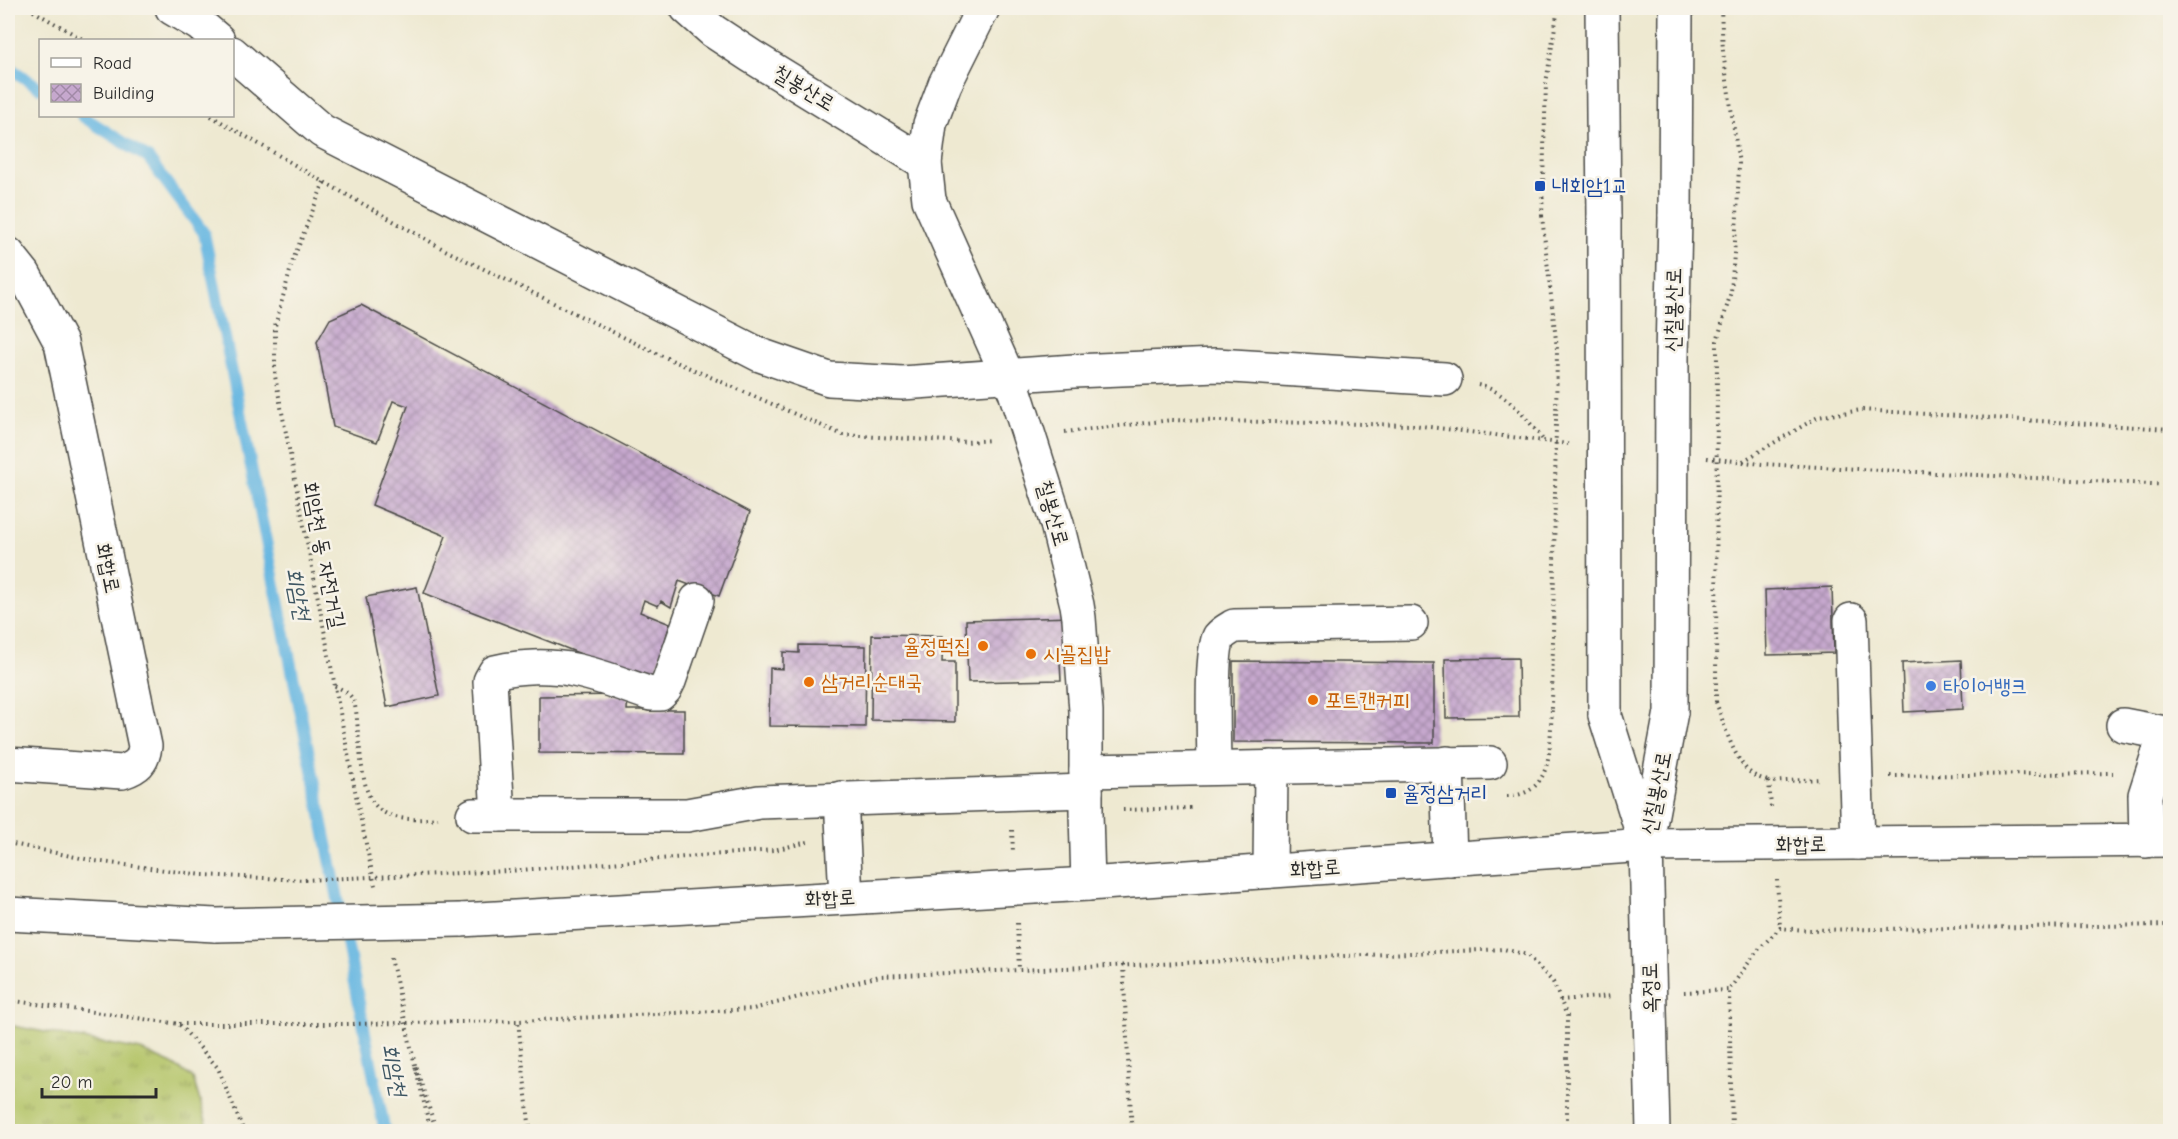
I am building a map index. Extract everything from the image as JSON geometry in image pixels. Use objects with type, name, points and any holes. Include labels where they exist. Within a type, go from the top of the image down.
[{"type":"street","points":[[172,8],[199,24],[217,39]]},
{"type":"street","name":"칠봉산로","points":[[687,8],[713,31],[751,56],[925,163]]},
{"type":"street","name":"칠봉산로","points":[[983,8],[945,84],[930,124],[925,163],[929,200],[1011,385],[1057,524],[1077,605],[1086,711],[1088,884]]},
{"type":"street","name":"신칠봉산로","points":[[1602,8],[1605,715],[1646,845]]},
{"type":"street","name":"신칠봉산로","points":[[1646,845],[1671,711],[1676,8]]},
{"type":"street","points":[[234,55],[322,131],[760,355],[829,379],[1011,385],[1074,371],[1216,365],[1445,379]]},
{"type":"street","name":"화합로","points":[[8,254],[24,274],[61,344],[145,746],[139,764],[122,771],[8,764]]},
{"type":"street","points":[[697,600],[669,681],[660,694],[651,694],[577,670],[506,669],[495,672],[490,681],[486,815],[687,815],[759,802],[1086,781],[1214,768],[1490,762]]},
{"type":"street","points":[[1851,620],[1858,843]]},
{"type":"street","points":[[1214,768],[1214,654],[1220,635],[1234,626],[1411,622]]},
{"type":"street","points":[[2123,725],[2168,733],[2145,795],[2158,841]]},
{"type":"street","points":[[1447,763],[1450,859]]},
{"type":"street","points":[[1270,871],[1271,767]]},
{"type":"street","points":[[842,798],[846,897]]},
{"type":"street","name":"화합로","points":[[15,908],[215,925],[461,920],[1088,884],[1646,845],[2158,841]]},
{"type":"street","name":"옥정로","points":[[1646,845],[1653,1131]]},
{"type":"path","points":[[28,8],[82,39]]},
{"type":"path","points":[[1497,797],[1520,796],[1534,789],[1542,778],[1548,759],[1552,709],[1557,349],[1542,216],[1546,83],[1558,8]]},
{"type":"path","points":[[1721,8],[1723,52],[1738,164],[1737,216],[1731,292],[1717,341],[1716,702],[1741,761],[1752,774],[1769,782]]},
{"type":"path","points":[[213,117],[445,250],[649,350],[843,435],[966,442],[1000,439]]},
{"type":"path","name":"회암천 동 자전거길","points":[[324,182],[294,260],[275,326],[275,376],[376,892]]},
{"type":"path","points":[[1445,379],[1488,387],[1502,396],[1525,417],[1544,441]]},
{"type":"path","points":[[1743,461],[1818,417],[1861,410],[2170,429]]},
{"type":"path","points":[[1058,432],[1184,420],[1413,425],[1577,445]]},
{"type":"path","points":[[1695,457],[2170,485]]},
{"type":"path","points":[[334,686],[345,691],[352,698],[366,790],[370,801],[377,807],[387,815],[405,820],[486,815]]},
{"type":"path","points":[[1892,776],[2120,773]]},
{"type":"path","points":[[1144,809],[1201,808]]},
{"type":"path","points":[[8,843],[95,861],[203,875],[303,879],[508,871],[774,850],[794,847],[843,831]]},
{"type":"path","points":[[1732,1131],[1729,990],[1757,951],[1780,928],[1807,930],[2170,925]]},
{"type":"path","points":[[8,1000],[179,1024],[518,1021],[753,1009],[880,976],[1504,949],[1527,955],[1553,982],[1567,1016],[1567,1131]]},
{"type":"path","points":[[389,950],[431,1131]]},
{"type":"path","points":[[1123,965],[1132,1131]]},
{"type":"path","points":[[518,1021],[530,1131]]},
{"type":"path","points":[[179,1024],[218,1068],[244,1131]]},
{"type":"path","points":[[415,1065],[437,1131]]},
{"type":"green space","points":[[8,1025],[141,1050],[172,1064],[193,1078],[209,1131],[8,1131]]},
{"type":"building","points":[[361,305],[750,512],[719,596],[679,581],[671,607],[661,601],[658,606],[644,600],[640,612],[670,624],[653,682],[424,593],[446,536],[372,505],[408,406],[393,401],[377,442],[333,427],[317,342],[330,319]]},
{"type":"building","points":[[417,587],[439,696],[387,707],[366,597]]},
{"type":"building","points":[[1832,587],[1834,653],[1767,655],[1765,590]]},
{"type":"building","points":[[1073,617],[1075,661],[1060,662],[1061,680],[968,682],[966,620]]},
{"type":"building","points":[[872,635],[943,636],[942,662],[955,662],[955,722],[871,720]]},
{"type":"building","points":[[799,645],[866,646],[865,727],[769,726],[770,668],[783,669],[783,652],[799,653]]},
{"type":"building","points":[[1518,658],[1519,717],[1446,718],[1445,659]]},
{"type":"building","points":[[1961,660],[1963,709],[1904,712],[1902,663]]},
{"type":"building","points":[[1233,661],[1434,663],[1434,743],[1233,742]]},
{"type":"building","points":[[628,695],[627,710],[684,710],[684,754],[539,753],[539,696]]},
{"type":"waterway","name":"회암천","points":[[8,67],[39,87]]},
{"type":"waterway","name":"회암천","points":[[84,117],[148,158],[204,233],[385,1132]]},
{"type":"place","name":"내회암1교","points":[[1540,186]]},
{"type":"place","name":"율정떡집","points":[[983,646]]},
{"type":"place","name":"시골집밥","points":[[1031,654]]},
{"type":"place","name":"삼거리순대국","points":[[809,682]]},
{"type":"place","name":"타이어뱅크","points":[[1931,686]]},
{"type":"place","name":"포트캔커피","points":[[1313,700]]},
{"type":"place","name":"율정삼거리","points":[[1391,793]]}]
